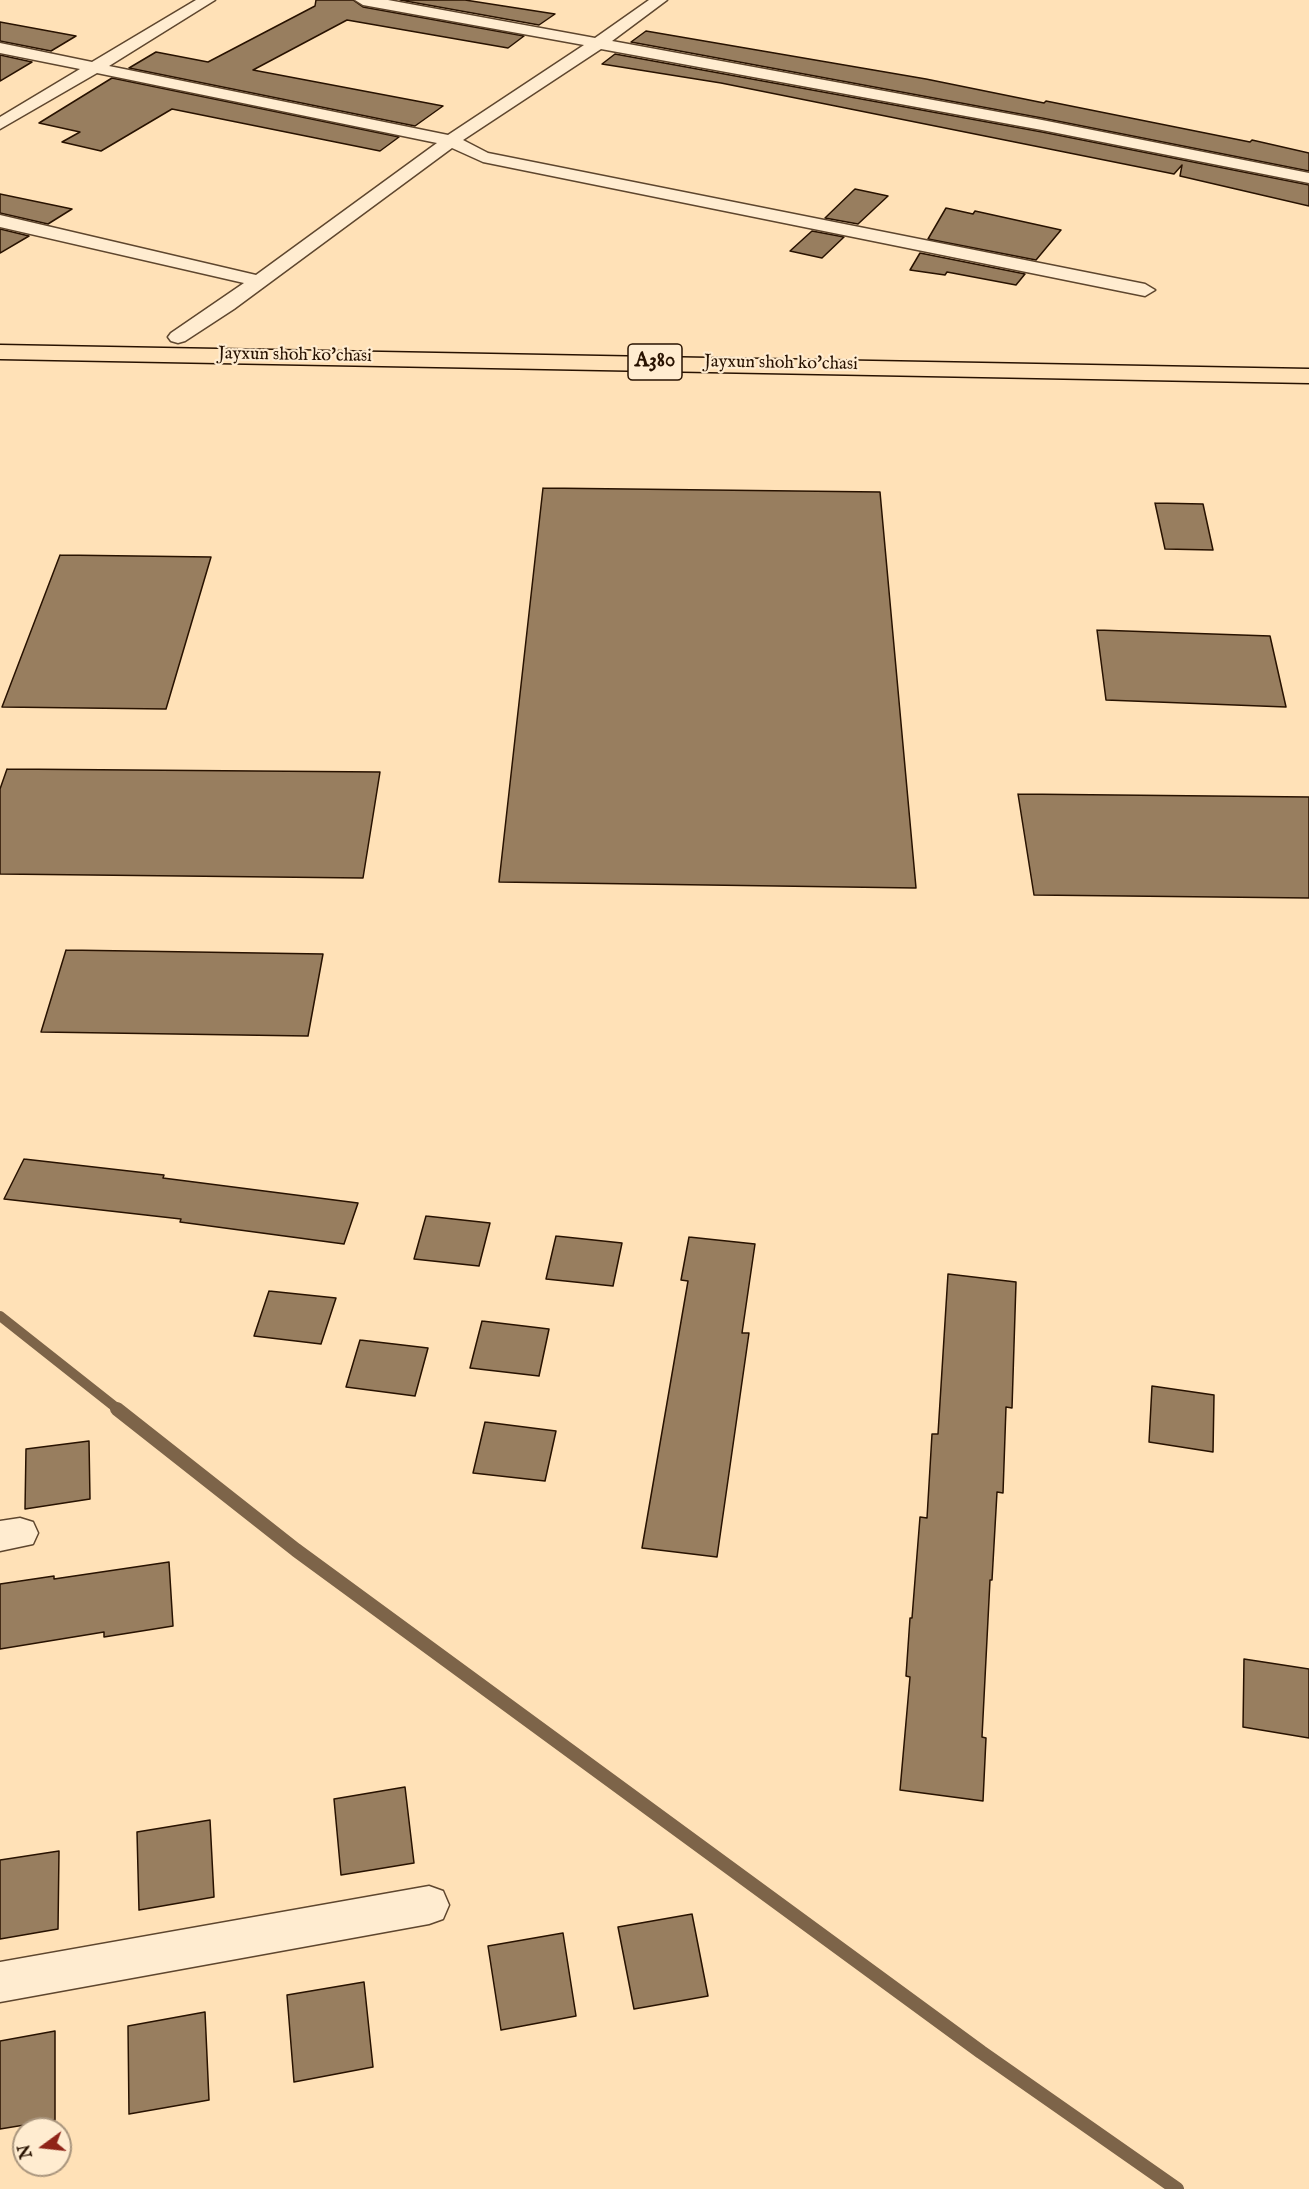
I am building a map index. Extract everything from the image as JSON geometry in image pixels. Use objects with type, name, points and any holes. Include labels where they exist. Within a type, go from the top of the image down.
[{"type":"highway","name":"Jayxun shoh ko'chasi","points":[[0,334],[1309,356]]},
{"type":"highway","name":"Jayxun shoh ko'chasi","points":[[0,352],[630,361],[1309,376]]},
{"type":"street","points":[[0,124],[207,0]]},
{"type":"street","points":[[363,0],[1030,122],[1309,178]]},
{"type":"street","points":[[178,336],[227,305],[451,141],[600,42],[658,0]]},
{"type":"street","points":[[0,48],[451,141],[483,157],[1145,290]]},
{"type":"street","points":[[0,221],[258,281]]},
{"type":"street","points":[[0,1982],[429,1905]]},
{"type":"building","points":[[316,0],[353,0],[363,7],[524,36],[508,48],[347,20],[253,70],[443,106],[415,126],[129,68],[156,52],[208,62],[315,6]]},
{"type":"building","points":[[400,0],[465,0],[555,14],[539,25]]},
{"type":"building","points":[[0,22],[76,36],[51,51],[0,41]]},
{"type":"building","points":[[646,31],[926,79],[1250,142],[1252,140],[1309,153],[1309,171],[1042,118],[631,42]]},
{"type":"building","points":[[615,54],[1042,132],[1309,185],[1309,206],[1180,176],[1182,165],[1174,174],[721,83],[602,64]]},
{"type":"building","points":[[0,55],[32,62],[0,81]]},
{"type":"building","points":[[112,78],[399,137],[380,151],[172,109],[101,151],[62,142],[80,132],[39,123]]},
{"type":"building","points":[[855,189],[888,196],[858,224],[825,218]]},
{"type":"building","points":[[0,194],[72,209],[48,224],[0,213]]},
{"type":"building","points":[[946,208],[973,214],[975,211],[1061,230],[1036,260],[928,239]]},
{"type":"building","points":[[0,229],[29,236],[0,253]]},
{"type":"building","points":[[812,231],[844,237],[822,258],[790,251]]},
{"type":"building","points":[[920,253],[1025,274],[1016,285],[947,272],[945,275],[910,270]]},
{"type":"building","points":[[543,488],[880,492],[916,888],[499,882]]},
{"type":"building","points":[[1155,503],[1203,504],[1213,550],[1165,549]]},
{"type":"building","points":[[60,555],[211,557],[166,709],[2,707]]},
{"type":"building","points":[[1097,630],[1270,636],[1286,707],[1106,700]]},
{"type":"building","points":[[7,769],[380,772],[363,878],[0,874],[0,789]]},
{"type":"building","points":[[1018,794],[1309,797],[1309,898],[1034,895]]},
{"type":"building","points":[[66,950],[323,954],[308,1036],[41,1032]]},
{"type":"building","points":[[24,1159],[164,1175],[163,1178],[358,1203],[344,1244],[180,1222],[181,1219],[4,1199]]},
{"type":"building","points":[[426,1216],[490,1223],[479,1266],[414,1259]]},
{"type":"building","points":[[556,1236],[622,1243],[613,1286],[546,1279]]},
{"type":"building","points":[[689,1237],[755,1244],[742,1333],[749,1333],[717,1557],[642,1548],[688,1281],[681,1280]]},
{"type":"building","points":[[948,1274],[1016,1282],[1012,1408],[1006,1407],[1003,1493],[997,1492],[992,1580],[990,1580],[982,1737],[986,1738],[983,1801],[900,1790],[910,1677],[906,1676],[910,1618],[912,1618],[920,1517],[927,1518],[932,1434],[938,1434]]},
{"type":"building","points":[[269,1291],[336,1298],[321,1344],[254,1336]]},
{"type":"building","points":[[482,1321],[549,1329],[539,1376],[470,1368]]},
{"type":"building","points":[[360,1340],[428,1348],[415,1396],[346,1387]]},
{"type":"building","points":[[1152,1386],[1214,1395],[1213,1452],[1149,1442]]},
{"type":"building","points":[[485,1422],[556,1431],[545,1481],[473,1473]]},
{"type":"building","points":[[89,1441],[90,1499],[25,1509],[26,1449]]},
{"type":"building","points":[[169,1562],[173,1626],[104,1637],[104,1632],[0,1649],[0,1584],[54,1576],[54,1579]]},
{"type":"building","points":[[1244,1659],[1309,1669],[1309,1738],[1243,1727]]},
{"type":"building","points":[[405,1787],[414,1863],[341,1875],[334,1799]]},
{"type":"building","points":[[210,1820],[214,1897],[139,1910],[137,1832]]},
{"type":"building","points":[[59,1851],[58,1929],[0,1939],[0,1860]]},
{"type":"building","points":[[692,1914],[708,1996],[634,2009],[618,1927]]},
{"type":"building","points":[[563,1933],[576,2016],[501,2030],[488,1946]]},
{"type":"building","points":[[364,1982],[373,2067],[294,2082],[287,1995]]},
{"type":"building","points":[[205,2012],[209,2100],[129,2114],[128,2026]]},
{"type":"building","points":[[55,2031],[55,2117],[12,2117],[12,2127],[0,2129],[0,2041]]},
{"type":"waterway","points":[[0,1316],[119,1410]]},
{"type":"waterway","points":[[117,1409],[296,1550],[981,2052],[1177,2189]]}]
